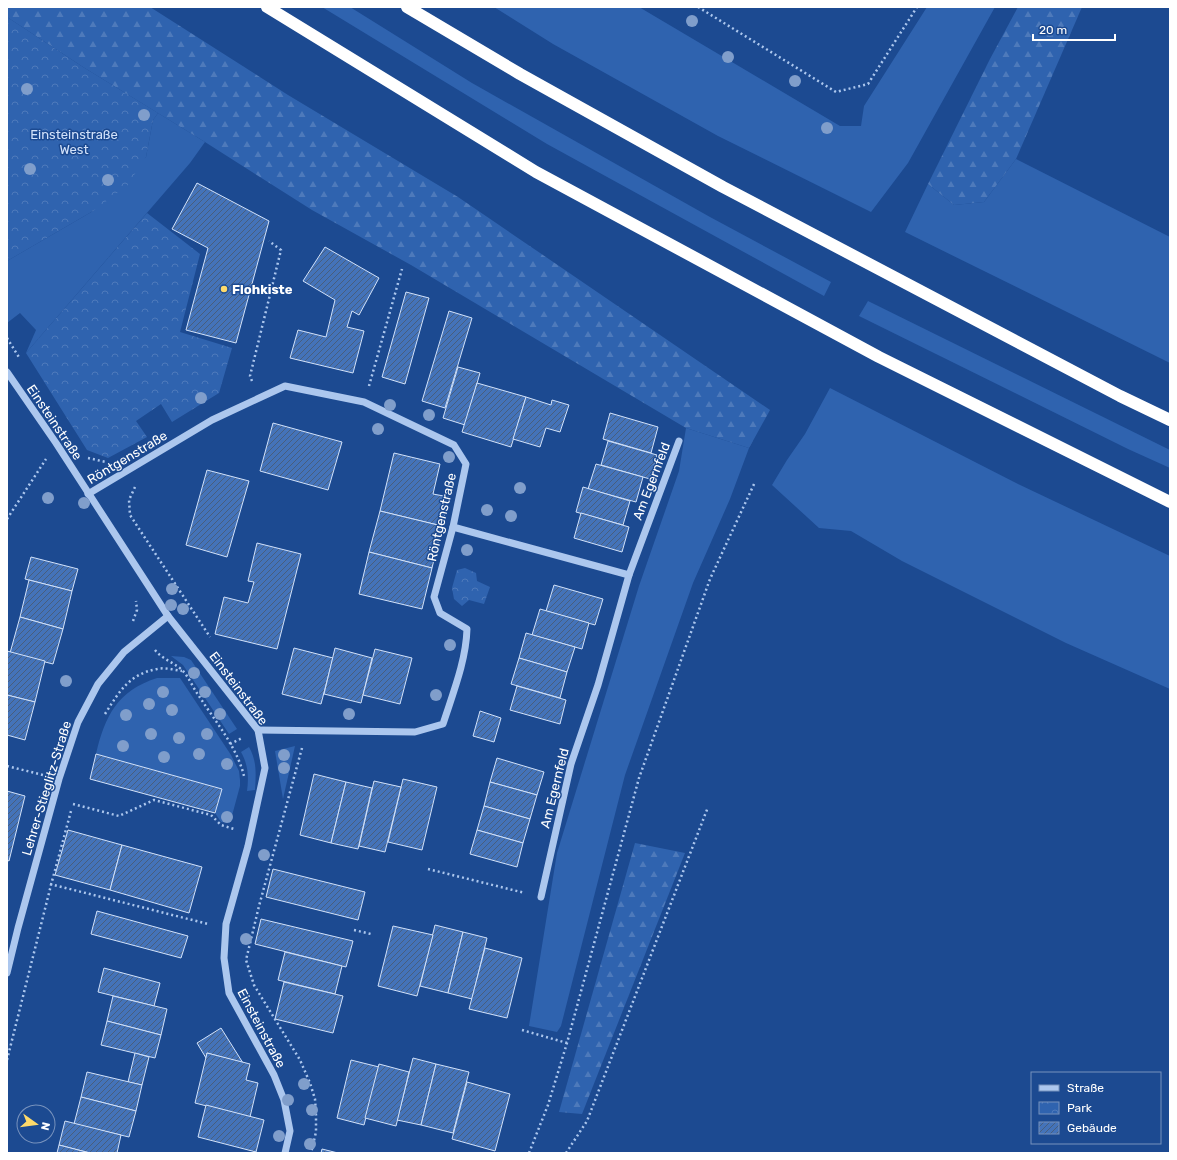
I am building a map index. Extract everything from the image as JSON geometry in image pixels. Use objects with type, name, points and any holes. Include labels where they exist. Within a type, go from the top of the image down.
[{"type":"highway","points":[[267,7],[536,172],[879,357],[1170,502]]},
{"type":"highway","points":[[407,7],[520,74],[723,187],[1120,396],[1170,420]]},
{"type":"street","name":"Einsteinstraße","points":[[7,372],[56,443],[168,616],[258,730],[265,768],[251,833],[226,924],[224,958],[228,992],[274,1075],[284,1100],[290,1131],[285,1153]]},
{"type":"street","name":"Röntgenstraße","points":[[88,494],[212,420],[284,386],[364,402],[454,445],[466,464],[453,527],[434,597],[440,612],[466,629],[466,644],[461,669],[443,724],[415,732],[258,730]]},
{"type":"street","name":"Am Egernfeld","points":[[541,896],[571,764],[598,685],[629,575],[679,441]]},
{"type":"street","points":[[453,527],[629,575]]},
{"type":"street","name":"Lehrer-Stieglitz-Straße","points":[[7,973],[59,779],[78,722],[98,684],[124,652],[168,616]]},
{"type":"path","points":[[698,7],[836,92],[868,84],[917,7]]},
{"type":"path","points":[[253,384],[250,376],[282,250],[269,241]]},
{"type":"path","points":[[364,402],[402,269]]},
{"type":"path","points":[[7,338],[24,364]]},
{"type":"path","points":[[7,518],[56,443]]},
{"type":"path","points":[[40,455],[49,468]]},
{"type":"path","points":[[86,457],[91,460],[106,462],[111,460]]},
{"type":"path","points":[[529,1153],[548,1105],[639,778],[710,578],[755,482]]},
{"type":"path","points":[[136,485],[129,500],[130,515],[211,639]]},
{"type":"path","points":[[130,627],[137,610],[135,598]]},
{"type":"path","points":[[145,634],[160,656],[182,671],[242,764],[245,779]]},
{"type":"path","points":[[102,717],[119,691],[137,676],[158,668],[182,671]]},
{"type":"path","points":[[303,746],[259,906],[246,960],[254,985],[300,1060],[310,1083],[315,1099],[316,1115],[316,1132],[311,1153]]},
{"type":"path","points":[[7,766],[59,779]]},
{"type":"path","points":[[7,1060],[51,884],[73,804],[119,816],[154,800],[211,815],[221,825],[251,833]]},
{"type":"path","points":[[566,1153],[587,1122],[708,807]]},
{"type":"path","points":[[233,836],[235,829]]},
{"type":"path","points":[[428,869],[541,896]]},
{"type":"path","points":[[31,879],[209,924],[211,917]]},
{"type":"path","points":[[354,930],[371,934]]},
{"type":"path","points":[[522,1030],[566,1043]]},
{"type":"green space","points":[[7,7],[150,7],[288,95],[458,197],[770,410],[749,448],[686,428],[411,265],[312,210],[83,67],[7,17]]},
{"type":"green space","points":[[322,7],[350,7],[472,83],[710,217],[831,282],[824,296],[547,144]]},
{"type":"green space","points":[[494,7],[639,7],[840,126],[861,126],[864,106],[927,7],[995,7],[908,163],[871,212],[718,136],[553,44]]},
{"type":"green space","points":[[1018,7],[1082,7],[1016,159],[984,202],[954,205],[928,184],[990,59]]},
{"type":"green space","name":"Einsteinstraße West","points":[[7,17],[83,67],[158,113],[153,120],[146,157],[127,186],[93,211],[7,261]]},
{"type":"green space","points":[[158,113],[205,142],[190,163],[26,353],[36,330],[20,313],[7,323],[7,261],[93,211],[146,157],[153,120]]},
{"type":"green space","points":[[1016,159],[1170,237],[1170,363],[905,232],[928,184],[954,205],[984,202]]},
{"type":"green space","points":[[147,213],[200,254],[180,332],[232,348],[219,393],[172,422],[161,404],[136,421],[147,437],[108,458],[87,450],[26,353]]},
{"type":"green space","points":[[868,301],[1170,450],[1170,468],[1128,449],[859,316]]},
{"type":"green space","points":[[830,388],[1018,484],[1170,556],[1170,689],[1066,643],[902,561],[851,531],[819,528],[772,485],[805,434]]},
{"type":"green space","points":[[686,428],[749,448],[730,499],[693,583],[625,775],[561,1026],[557,1032],[529,1026],[557,853],[639,586],[679,471]]},
{"type":"green space","points":[[465,568],[476,573],[477,581],[490,587],[484,604],[469,600],[462,606],[454,599],[452,588],[457,570]]},
{"type":"green space","points":[[171,656],[184,657],[191,660],[237,729],[229,734],[183,665]]},
{"type":"green space","points":[[157,678],[180,678],[231,755],[239,771],[240,786],[230,823],[221,822],[215,813],[222,789],[96,754],[109,717],[122,698],[143,683]]},
{"type":"green space","points":[[295,746],[283,799],[275,751]]},
{"type":"green space","points":[[249,747],[255,763],[256,773],[255,790],[247,791],[247,771],[241,752]]},
{"type":"green space","points":[[635,843],[685,853],[582,1114],[559,1112]]},
{"type":"building","name":"Flohkiste","points":[[197,183],[269,221],[236,343],[186,330],[208,248],[172,229]]},
{"type":"building","points":[[325,247],[379,278],[359,315],[352,311],[347,327],[364,331],[353,373],[290,358],[298,330],[326,337],[335,300],[303,281]]},
{"type":"building","points":[[406,292],[429,298],[405,384],[382,377]]},
{"type":"building","points":[[449,311],[472,318],[445,408],[422,401]]},
{"type":"building","points":[[458,367],[480,373],[465,425],[443,418]]},
{"type":"building","points":[[477,383],[526,397],[511,447],[462,432]]},
{"type":"building","points":[[526,397],[551,405],[552,400],[569,405],[560,432],[546,428],[540,447],[513,439]]},
{"type":"building","points":[[610,413],[658,427],[651,453],[603,439]]},
{"type":"building","points":[[273,423],[342,442],[328,490],[260,471]]},
{"type":"building","points":[[608,441],[657,455],[650,479],[601,465]]},
{"type":"building","points":[[394,453],[440,464],[433,494],[449,497],[442,526],[380,511]]},
{"type":"building","points":[[596,464],[643,477],[636,502],[588,489]]},
{"type":"building","points":[[207,470],[249,481],[227,557],[186,545]]},
{"type":"building","points":[[583,487],[630,501],[623,525],[576,512]]},
{"type":"building","points":[[380,511],[442,526],[432,568],[369,552]]},
{"type":"building","points":[[581,513],[629,527],[622,552],[574,538]]},
{"type":"building","points":[[257,543],[301,554],[277,649],[215,634],[224,597],[248,603],[254,582],[248,581]]},
{"type":"building","points":[[369,552],[432,568],[422,609],[359,594]]},
{"type":"building","points":[[31,557],[78,569],[72,591],[25,579]]},
{"type":"building","points":[[29,580],[72,591],[63,629],[20,617]]},
{"type":"building","points":[[554,585],[603,599],[595,625],[546,611]]},
{"type":"building","points":[[540,609],[589,623],[582,649],[532,635]]},
{"type":"building","points":[[20,617],[63,629],[53,664],[10,653]]},
{"type":"building","points":[[526,633],[575,647],[567,672],[519,658]]},
{"type":"building","points":[[294,648],[333,658],[321,704],[282,694]]},
{"type":"building","points":[[335,648],[372,658],[361,703],[324,694]]},
{"type":"building","points":[[375,649],[412,658],[400,704],[363,695]]},
{"type":"building","points":[[7,651],[45,661],[35,702],[7,695]]},
{"type":"building","points":[[519,658],[567,672],[560,698],[511,684]]},
{"type":"building","points":[[517,686],[566,700],[560,724],[510,710]]},
{"type":"building","points":[[7,695],[35,702],[25,740],[7,735]]},
{"type":"building","points":[[480,711],[501,718],[494,742],[473,736]]},
{"type":"building","points":[[96,754],[222,789],[215,813],[90,779]]},
{"type":"building","points":[[497,758],[544,772],[537,795],[490,782]]},
{"type":"building","points":[[314,774],[346,782],[331,843],[300,835]]},
{"type":"building","points":[[403,779],[437,787],[422,850],[388,842]]},
{"type":"building","points":[[374,781],[401,787],[385,852],[359,846]]},
{"type":"building","points":[[346,782],[372,788],[358,849],[331,843]]},
{"type":"building","points":[[490,782],[537,795],[530,819],[484,806]]},
{"type":"building","points":[[7,791],[25,796],[9,861],[7,860]]},
{"type":"building","points":[[484,806],[530,819],[523,843],[477,830]]},
{"type":"building","points":[[68,830],[122,845],[110,890],[55,875]]},
{"type":"building","points":[[477,830],[523,843],[517,867],[470,854]]},
{"type":"building","points":[[122,845],[202,867],[189,913],[110,890]]},
{"type":"building","points":[[273,869],[365,892],[358,920],[266,897]]},
{"type":"building","points":[[97,911],[188,936],[181,958],[91,934]]},
{"type":"building","points":[[261,919],[353,941],[346,967],[255,944]]},
{"type":"building","points":[[435,925],[463,932],[448,993],[420,986]]},
{"type":"building","points":[[393,926],[433,935],[417,996],[378,986]]},
{"type":"building","points":[[463,932],[487,938],[472,999],[448,993]]},
{"type":"building","points":[[485,948],[522,958],[507,1018],[469,1009]]},
{"type":"building","points":[[285,952],[342,966],[335,994],[278,980]]},
{"type":"building","points":[[104,968],[160,983],[154,1006],[98,992]]},
{"type":"building","points":[[284,982],[343,996],[333,1033],[275,1019]]},
{"type":"building","points":[[113,996],[167,1009],[161,1035],[107,1021]]},
{"type":"building","points":[[107,1021],[161,1035],[155,1058],[101,1045]]},
{"type":"building","points":[[221,1028],[243,1063],[207,1053],[206,1058],[197,1043]]},
{"type":"building","points":[[135,1053],[149,1057],[142,1085],[128,1082]]},
{"type":"building","points":[[207,1053],[250,1064],[246,1080],[258,1083],[250,1117],[195,1103]]},
{"type":"building","points":[[413,1058],[436,1064],[421,1125],[397,1120]]},
{"type":"building","points":[[351,1060],[379,1067],[364,1125],[337,1118]]},
{"type":"building","points":[[379,1064],[409,1072],[396,1126],[365,1118]]},
{"type":"building","points":[[436,1064],[469,1072],[453,1133],[421,1125]]},
{"type":"building","points":[[87,1072],[142,1085],[136,1111],[81,1097]]},
{"type":"building","points":[[467,1082],[510,1094],[495,1151],[452,1139]]},
{"type":"building","points":[[81,1097],[136,1111],[129,1137],[74,1124]]},
{"type":"building","points":[[206,1105],[264,1120],[256,1152],[198,1137]]},
{"type":"building","points":[[65,1121],[121,1135],[117,1153],[90,1153],[59,1145]]},
{"type":"building","points":[[59,1145],[90,1153],[57,1153]]},
{"type":"building","points":[[322,1149],[338,1153],[321,1153]]},
{"type":"place","name":"Flohkiste","points":[[224,289]]}]
